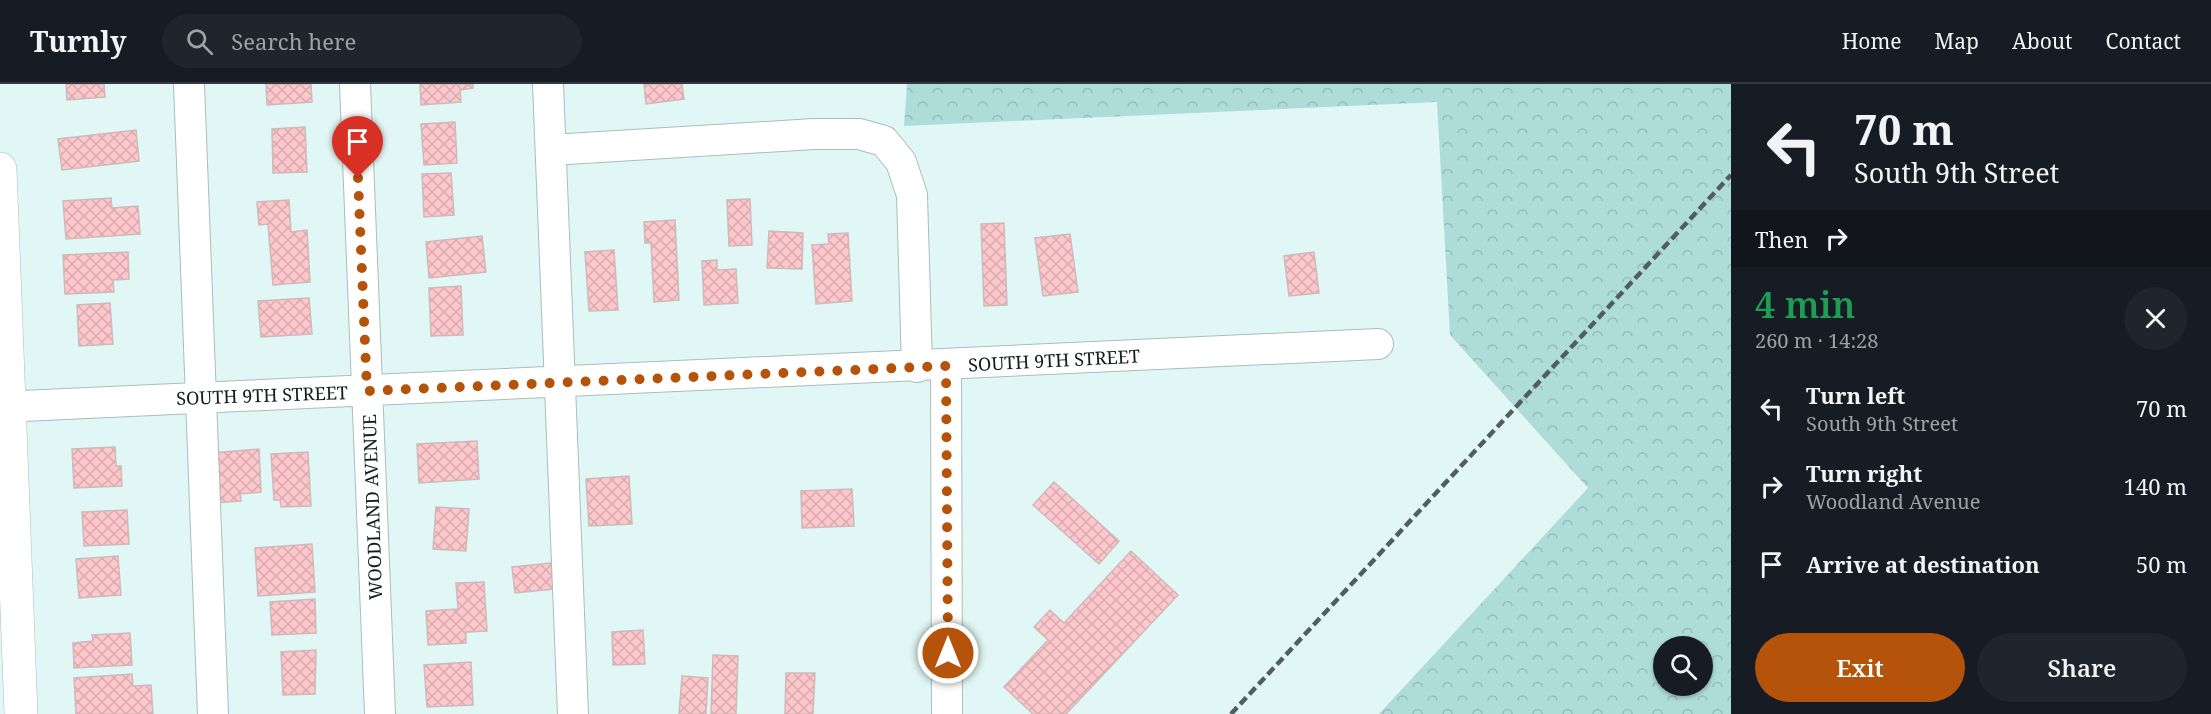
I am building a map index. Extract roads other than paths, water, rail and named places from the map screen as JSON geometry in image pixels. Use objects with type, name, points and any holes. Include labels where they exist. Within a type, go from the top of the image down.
[{"type":"highway","points":[[0,169],[5,406],[21,714]]},
{"type":"street","points":[[189,84],[213,714]]},
{"type":"street","name":"WOODLAND AVENUE","points":[[355,84],[380,714]]},
{"type":"street","points":[[548,84],[573,714]]},
{"type":"street","points":[[551,150],[814,134],[859,134],[884,141],[901,162],[912,195],[932,366],[948,708]]},
{"type":"street","name":"SOUTH 9TH STREET","points":[[5,406],[1378,345]]},
{"type":"railway","points":[[1231,714],[1731,175]]}]
